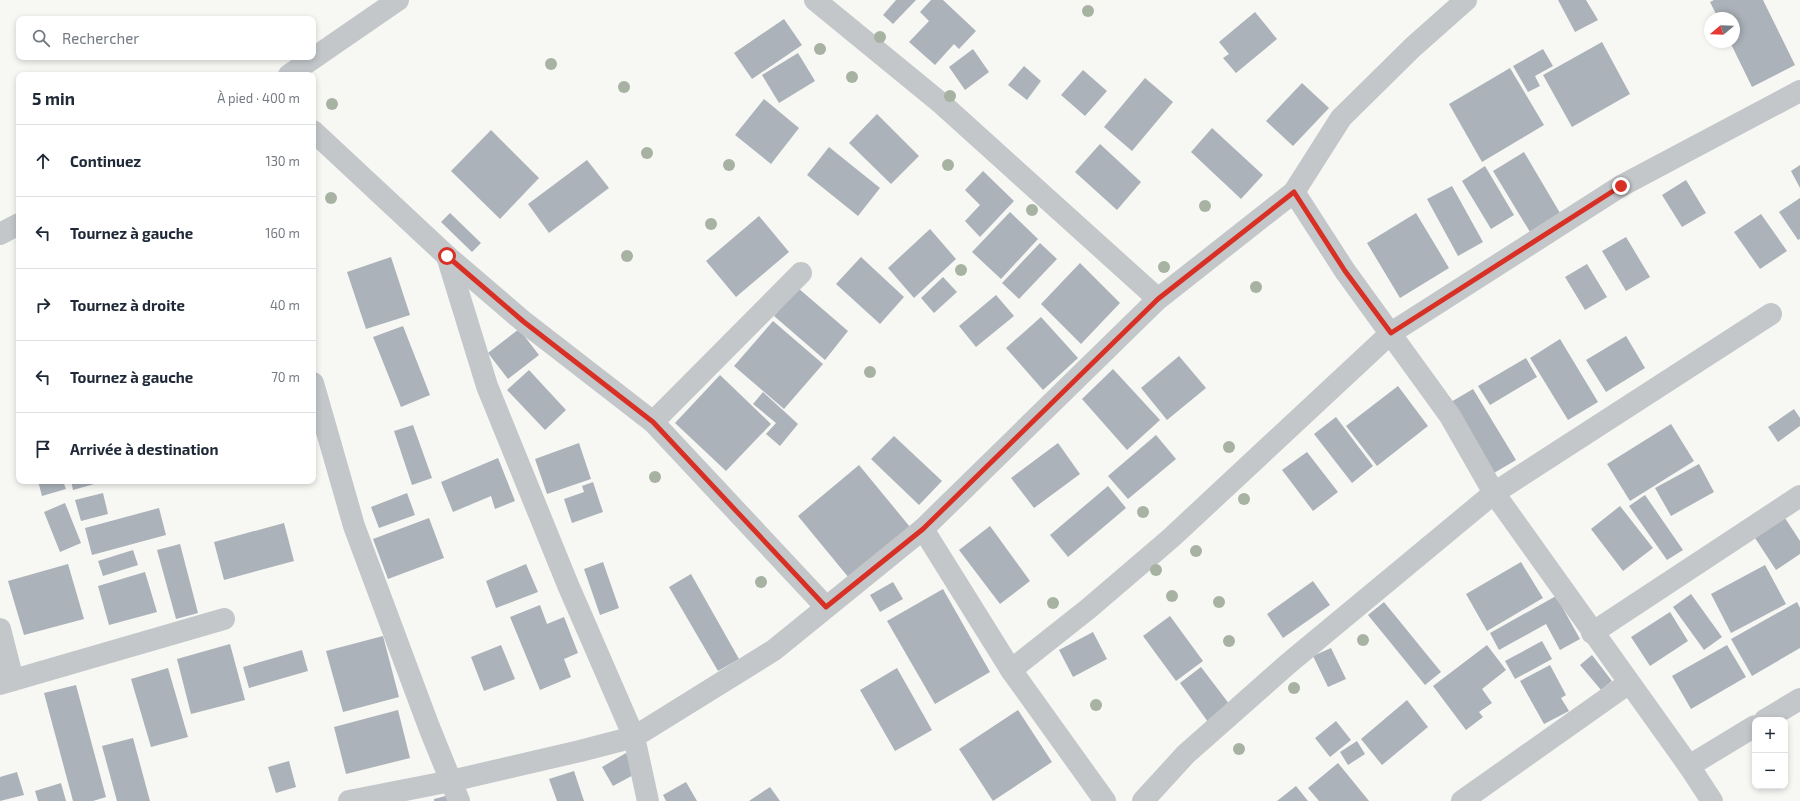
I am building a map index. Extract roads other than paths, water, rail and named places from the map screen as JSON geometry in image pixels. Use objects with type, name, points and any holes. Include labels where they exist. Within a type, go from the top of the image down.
[{"type":"street","points":[[316,56],[398,0]]},
{"type":"street","points":[[815,0],[942,104],[1158,299]]},
{"type":"street","points":[[349,801],[451,780],[580,751],[634,737],[774,650],[923,529],[1158,299],[1294,192],[1341,118],[1413,47],[1466,0]]},
{"type":"street","points":[[293,72],[311,60]]},
{"type":"street","points":[[1011,670],[1088,609],[1170,538],[1391,333],[1621,186],[1800,91]]},
{"type":"street","points":[[316,133],[447,256],[524,322],[653,422],[826,607]]},
{"type":"street","points":[[1294,192],[1345,271],[1450,416],[1494,493],[1592,633],[1689,766],[1712,801]]},
{"type":"street","points":[[0,234],[16,226]]},
{"type":"street","points":[[447,256],[487,386],[568,585],[634,737],[648,801]]},
{"type":"street","points":[[653,422],[801,274]]},
{"type":"street","points":[[1143,801],[1191,749],[1289,663],[1494,493],[1771,314]]},
{"type":"street","points":[[316,393],[354,526],[428,726],[459,801]]},
{"type":"street","points":[[1592,633],[1800,496]]},
{"type":"street","points":[[923,529],[1011,670],[1105,801]]},
{"type":"street","points":[[0,629],[6,682],[224,619]]},
{"type":"street","points":[[1462,801],[1629,683]]},
{"type":"street","points":[[1770,717],[1800,699]]},
{"type":"street","points":[[1689,766],[1752,728]]}]
